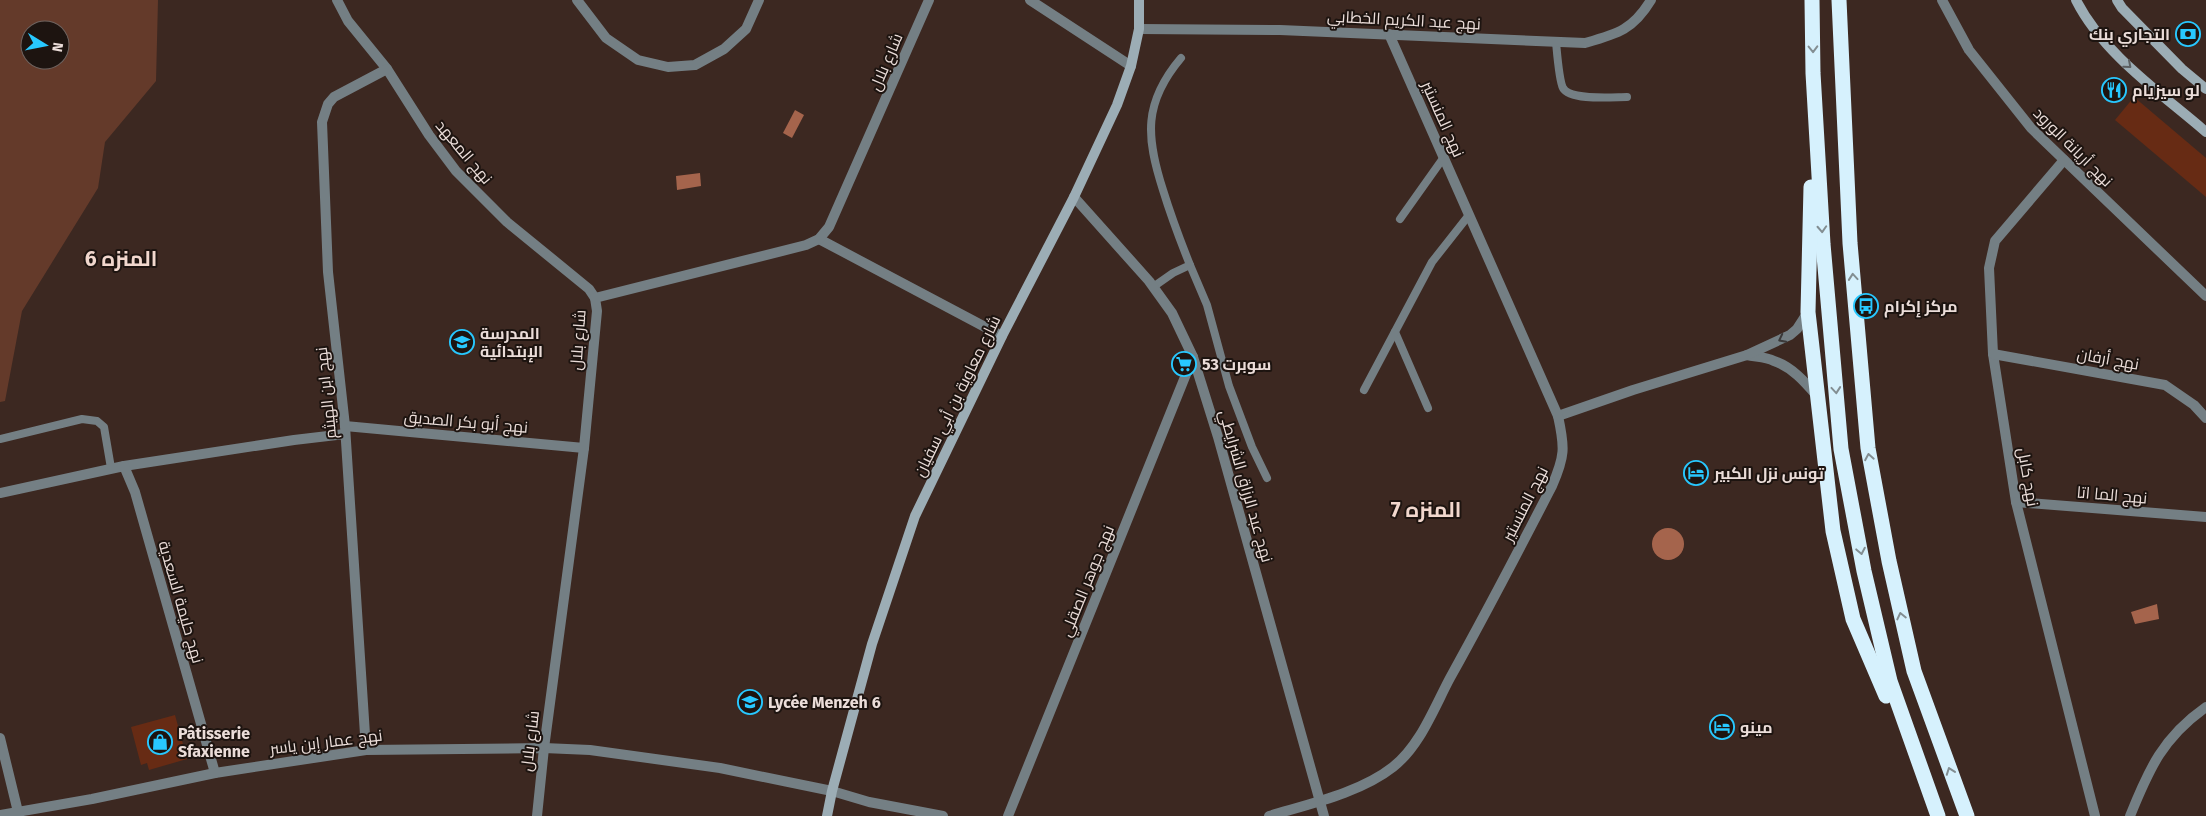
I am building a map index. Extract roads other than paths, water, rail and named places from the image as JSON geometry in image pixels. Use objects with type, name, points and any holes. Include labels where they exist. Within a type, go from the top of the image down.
[{"type":"highway","points":[[1812,0],[1823,244],[1841,449],[1864,571],[1890,681],[1938,816]]},
{"type":"highway","points":[[1839,0],[1850,243],[1868,448],[1889,561],[1914,671],[1967,816]]},
{"type":"highway","points":[[1814,73],[1808,312],[1833,531],[1853,619],[1929,792]]},
{"type":"main road","name":"شارع معاوية بن أبي سفيان","points":[[827,816],[872,644],[915,516],[1002,336],[1074,197],[1117,105],[1131,66],[1139,29],[1139,0]]},
{"type":"main road","points":[[2076,0],[2083,14],[2118,57],[2206,132]]},
{"type":"main road","points":[[2117,0],[2122,8],[2176,62],[2206,89]]},
{"type":"street","name":"نهج المعهد","points":[[337,0],[348,21],[387,69],[429,135],[456,171],[507,222],[589,289],[595,298]]},
{"type":"street","points":[[577,0],[606,38],[638,60],[668,67],[695,64],[724,49],[746,29],[759,0]]},
{"type":"street","name":"شارع بلال","points":[[537,816],[544,748],[584,448],[597,311],[595,298],[806,245],[819,239],[829,227],[929,0]]},
{"type":"street","points":[[1030,0],[1131,66]]},
{"type":"street","name":"نهج عبد الكريم الخطابي","points":[[1139,29],[1280,30],[1585,43],[1615,35],[1628,28],[1641,16],[1651,0]]},
{"type":"street","name":"نهج أريانة الورود","points":[[1942,0],[1969,50],[2004,97],[2031,128],[2206,296]]},
{"type":"street","name":"نهج المنستير","points":[[1269,816],[1320,801],[1371,781],[1393,767],[1410,749],[1552,486],[1561,464],[1564,446],[1558,416],[1389,34]]},
{"type":"street","name":"نهج ابن الهيثم","points":[[366,750],[345,430],[328,272],[322,122],[328,104],[334,97],[387,69]]},
{"type":"street","name":"نهج كابل","points":[[2064,160],[1995,241],[1989,268],[1993,354],[2016,502],[2095,816]]},
{"type":"street","name":"نهج عبد الرزاق الشرايطي","points":[[1074,197],[1153,287],[1172,313],[1193,358],[1218,438],[1324,816]]},
{"type":"street","points":[[819,239],[1002,336]]},
{"type":"street","points":[[1558,416],[1633,390],[1747,356],[1790,335],[1797,329],[1808,312]]},
{"type":"street","name":"نهج أرفان","points":[[1993,354],[2165,385],[2187,399],[2206,418]]},
{"type":"street","points":[[1747,356],[1774,360],[1798,376],[1817,396]]},
{"type":"street","name":"نهج جوهر الصقلي","points":[[1008,816],[1193,358]]},
{"type":"street","name":"نهج أبو بكر الصديق","points":[[124,466],[345,430],[584,448]]},
{"type":"street","points":[[0,493],[124,466]]},
{"type":"street","name":"نهج حليمة السعدية","points":[[124,466],[135,492],[215,773]]},
{"type":"street","name":"نهج الما اتا","points":[[2016,502],[2206,517]]},
{"type":"street","points":[[2130,816],[2152,764],[2188,719],[2206,707]]},
{"type":"street","points":[[0,738],[19,814]]},
{"type":"street","name":"نهج عمار إبن ياسر","points":[[0,815],[19,814],[215,773],[366,750],[544,748],[590,750],[720,768],[832,791],[869,802],[942,816]]},
{"type":"lane","points":[[1556,42],[1563,88],[1569,94],[1578,97],[1627,97]]},
{"type":"lane","points":[[1181,58],[1167,75],[1161,86],[1152,119],[1150,147],[1177,236],[1207,305],[1229,386],[1266,478]]},
{"type":"lane","points":[[1400,220],[1444,157]]},
{"type":"lane","points":[[1364,390],[1432,262],[1469,215]]},
{"type":"lane","points":[[1153,287],[1190,265]]},
{"type":"lane","points":[[1395,332],[1428,408]]},
{"type":"lane","points":[[0,439],[82,419],[97,421],[104,427],[111,468]]},
{"type":"place","name":"التجاري بنك","points":[[2188,34]]},
{"type":"place","name":"لو سيزيام","points":[[2114,90]]},
{"type":"place","name":"مركز إكرام","points":[[1866,306]]},
{"type":"place","name":"المدرسة الإبتدائية","points":[[462,342]]},
{"type":"place","name":"سوبرت 53","points":[[1184,364]]},
{"type":"place","name":"تونس نزل الكبير","points":[[1696,473]]},
{"type":"place","name":"Lycée Menzeh 6","points":[[750,702]]},
{"type":"place","name":"مينو","points":[[1722,727]]},
{"type":"place","name":"Pâtisserie Sfaxienne","points":[[160,742]]},
{"type":"district","name":"المنزه 6","points":[[121,259]]},
{"type":"district","name":"المنزه 7","points":[[1426,510]]}]
